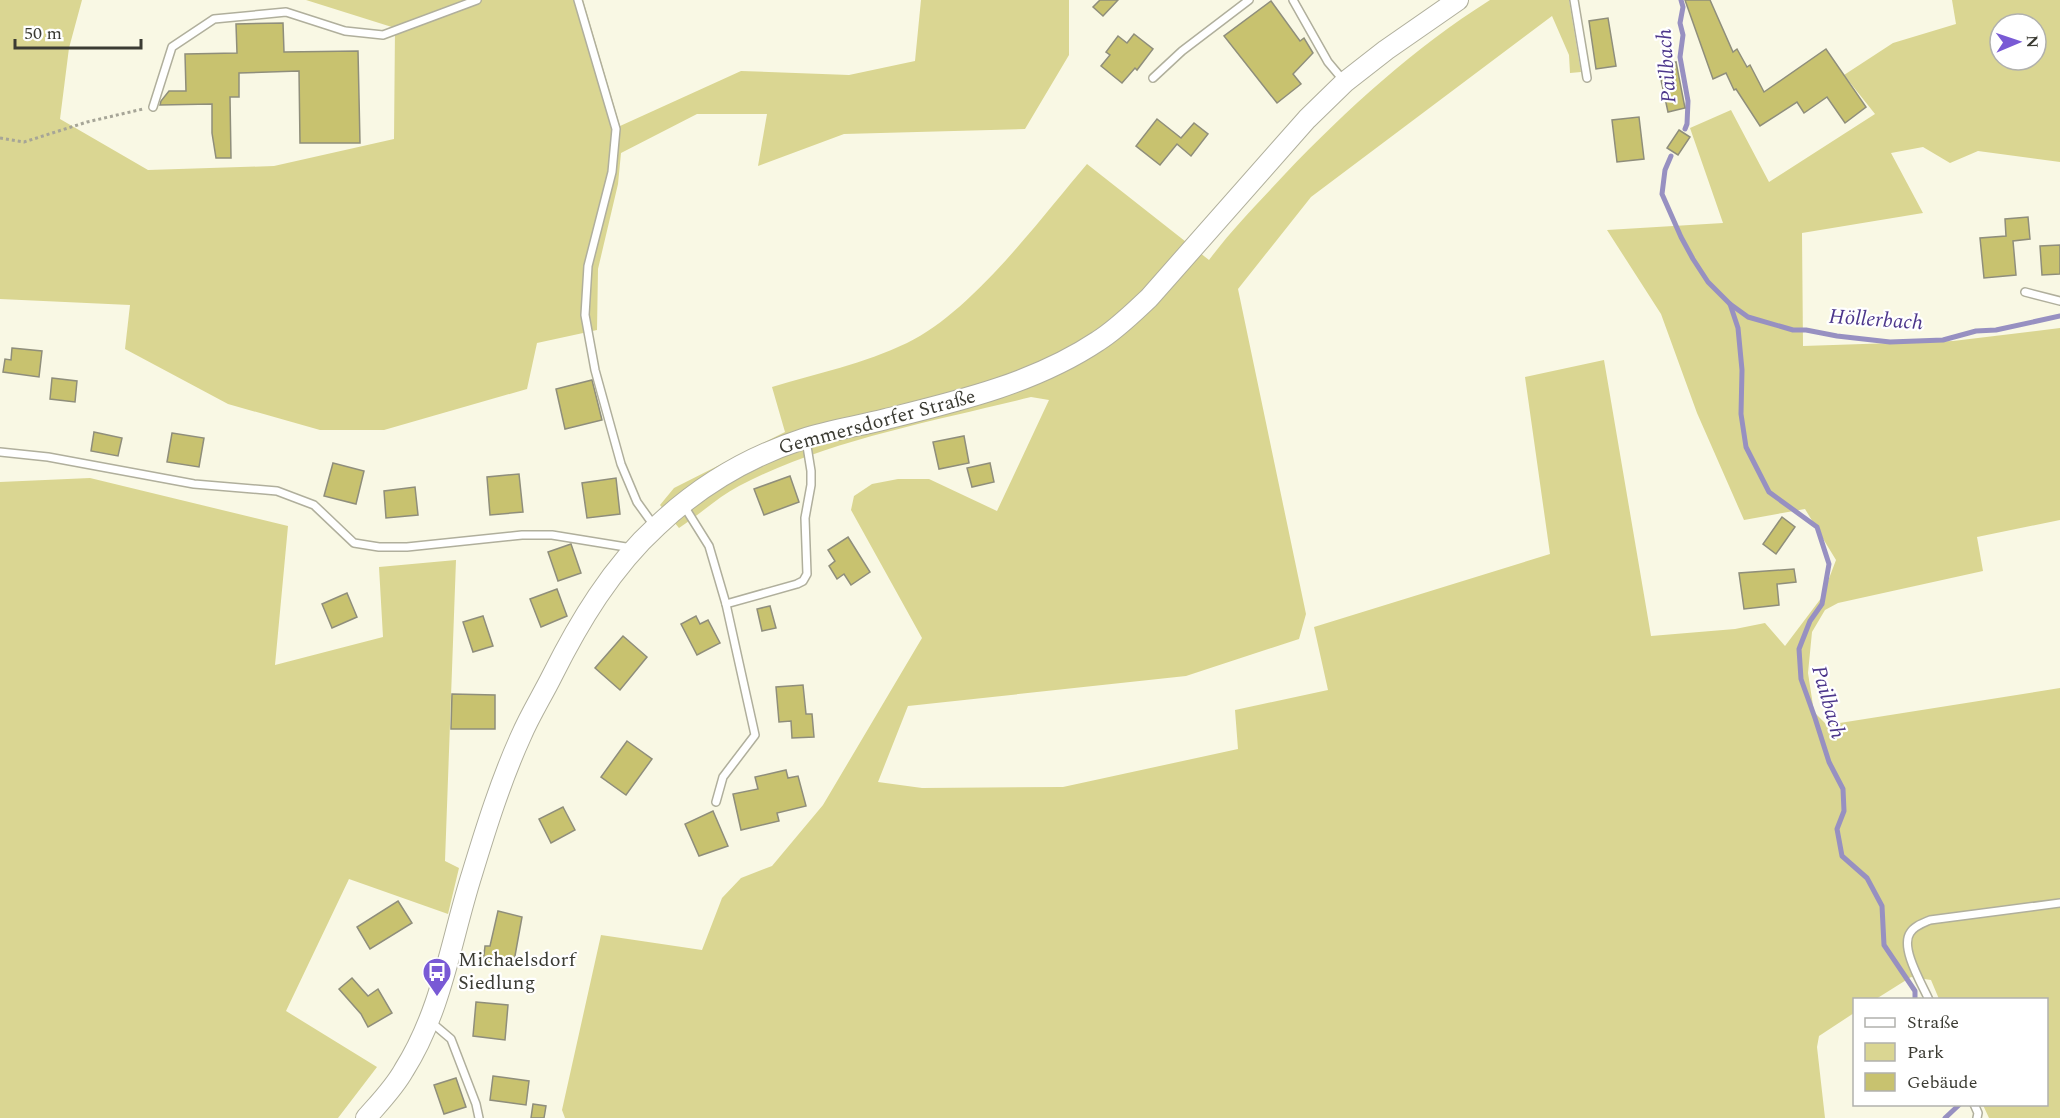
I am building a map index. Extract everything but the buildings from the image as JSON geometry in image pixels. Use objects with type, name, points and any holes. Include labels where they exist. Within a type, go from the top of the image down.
[{"type":"main road","name":"Gemmersdorfer Straße","points":[[366,1118],[391,1090],[405,1069],[429,1020],[453,948],[471,876],[498,794],[521,736],[565,650],[586,615],[607,583],[656,527],[721,475],[776,449],[806,438],[970,398],[1050,368],[1101,340],[1149,298],[1307,119],[1345,82],[1457,0]]},
{"type":"lane","points":[[153,107],[172,47],[214,19],[286,12],[345,31],[383,35],[477,0]]},
{"type":"lane","points":[[578,0],[616,129],[612,172],[588,266],[585,315],[595,370],[621,464],[637,502],[656,527]]},
{"type":"lane","points":[[1154,78],[1182,51],[1249,0]]},
{"type":"lane","points":[[1293,0],[1329,62],[1345,82]]},
{"type":"lane","points":[[1574,0],[1587,78]]},
{"type":"lane","points":[[2025,292],[2060,301]]},
{"type":"lane","points":[[726,604],[797,584],[803,581],[807,574],[805,518],[811,471],[806,438]]},
{"type":"lane","points":[[0,452],[48,457],[194,484],[277,491],[314,505],[354,543],[379,547],[407,547],[522,535],[552,536],[635,549]]},
{"type":"lane","points":[[682,504],[709,546],[726,604],[754,735],[723,777],[716,802]]},
{"type":"lane","points":[[1929,998],[1906,943],[1910,932],[1919,924],[1930,920],[2060,903]]},
{"type":"lane","points":[[429,1020],[451,1038],[479,1118]]},
{"type":"path","points":[[0,138],[24,142],[87,122],[153,107]]},
{"type":"green space","points":[[0,0],[82,0],[69,48],[60,119],[148,170],[274,166],[394,139],[395,28],[306,0],[583,0],[620,126],[741,71],[849,75],[915,61],[921,0],[1069,0],[1069,55],[1025,129],[844,134],[758,166],[767,114],[697,114],[621,153],[618,184],[598,269],[597,330],[537,343],[527,389],[384,430],[320,430],[228,404],[125,349],[130,305],[0,299]]},
{"type":"green space","points":[[1490,0],[1569,0],[1581,72],[1570,73],[1569,55],[1552,16],[1311,197],[1238,289],[1306,614],[1299,639],[1186,676],[908,706],[878,782],[922,788],[1063,787],[1238,749],[1235,710],[1328,690],[1314,627],[1550,554],[1525,377],[1604,360],[1651,636],[1735,629],[1765,623],[1785,646],[1822,597],[1836,560],[1805,509],[1744,520],[1697,413],[1661,314],[1607,230],[1723,223],[1690,128],[1731,110],[1769,182],[1875,114],[1844,75],[1893,43],[1956,24],[1952,0],[2060,0],[2060,162],[1978,151],[1950,163],[1923,147],[1891,153],[1923,213],[1802,233],[1803,346],[1953,341],[2060,328],[2060,520],[1977,537],[1983,571],[1838,603],[1825,610],[1812,632],[1808,673],[1814,712],[1827,725],[2060,688],[2060,1118],[1989,1118],[1983,1106],[2048,1106],[2048,998],[1939,998],[1931,980],[1911,977],[1878,998],[1853,998],[1853,1014],[1819,1036],[1817,1047],[1825,1118],[565,1118],[562,1110],[601,935],[702,950],[722,898],[741,878],[772,866],[823,805],[922,638],[851,510],[854,496],[872,484],[898,479],[929,479],[997,511],[1049,400],[1031,397],[882,433],[808,456],[739,486],[679,528],[660,505],[674,488],[785,432],[772,387],[891,350],[932,328],[956,309],[1004,262],[1087,164],[1209,260],[1256,205],[1332,126],[1408,59]]},
{"type":"green space","points":[[90,478],[288,526],[275,665],[383,637],[379,567],[456,560],[445,861],[459,868],[448,914],[349,879],[286,1011],[377,1067],[338,1118],[0,1118],[0,482]]},
{"type":"waterway","name":"Pailbach","points":[[1681,0],[1683,7],[1680,23],[1683,35],[1680,57],[1688,101],[1685,129]]},
{"type":"waterway","name":"Pailbach","points":[[1671,156],[1665,170],[1662,194],[1693,259],[1708,282],[1730,304],[1738,328],[1742,370],[1741,414],[1746,447],[1769,492],[1817,527],[1829,564],[1822,604],[1810,621],[1799,649],[1801,679],[1829,762],[1843,789],[1844,811],[1837,829],[1842,856],[1867,878],[1882,906],[1884,945],[1915,991],[1915,998]]},
{"type":"waterway","name":"Höllerbach","points":[[1730,304],[1748,317],[1793,330],[1890,342],[1943,340],[1976,331],[1996,330],[2060,316]]},
{"type":"waterway","name":"Pailbach","points":[[1945,1118],[1958,1106]]},
{"type":"place","name":"Michaelsdorf Siedlung","points":[[437,998]]}]
